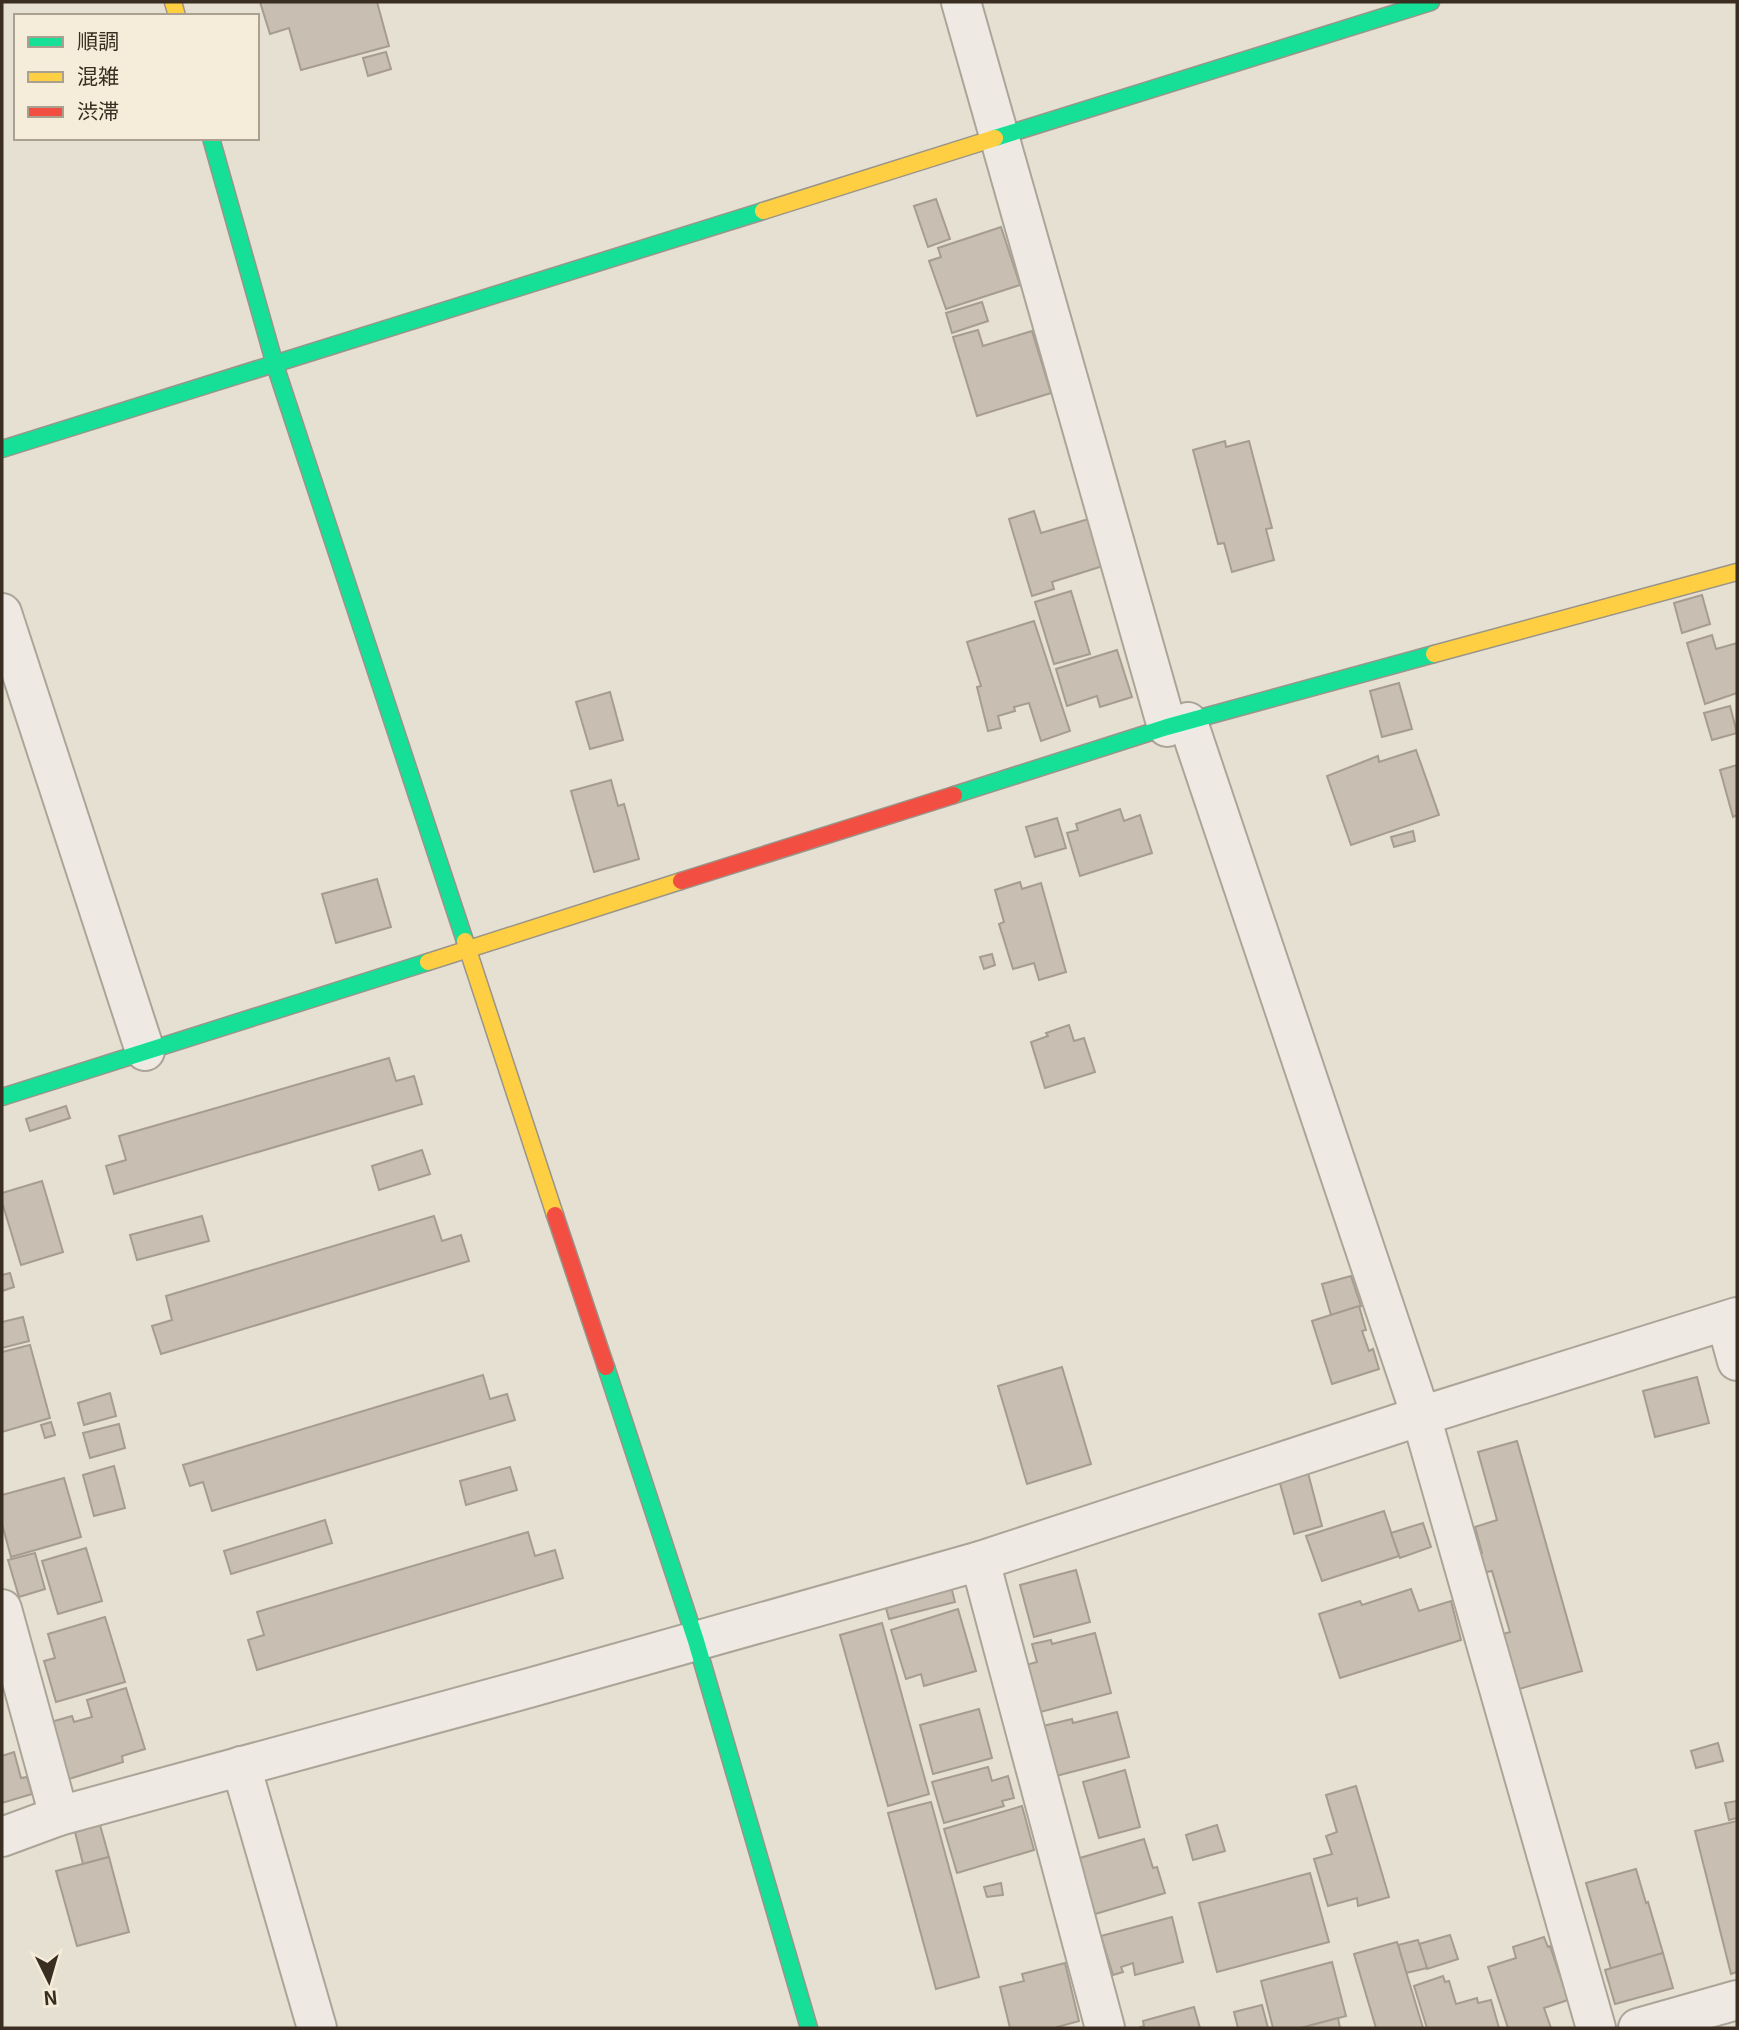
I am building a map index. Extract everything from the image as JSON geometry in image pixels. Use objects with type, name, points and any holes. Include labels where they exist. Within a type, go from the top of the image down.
[{"type":"street","points":[[961,2],[1178,724],[1421,1416],[1595,2028]]},
{"type":"street","points":[[2,450],[1431,2]]},
{"type":"street","points":[[212,140],[275,365],[696,1641],[809,2028]]},
{"type":"street","points":[[2,1097],[1178,724],[1737,572]]},
{"type":"street","points":[[2,613],[145,1052]]},
{"type":"street","points":[[2,1837],[59,1816],[980,1561],[1421,1416],[1732,1319],[1737,1361]]},
{"type":"street","points":[[980,1561],[1105,2028]]},
{"type":"street","points":[[2,1609],[59,1816]]},
{"type":"street","points":[[241,1766],[317,2028]]},
{"type":"street","points":[[1638,2028],[1737,2000]]},
{"type":"building","points":[[260,2],[377,2],[389,46],[301,70],[289,28],[270,34]]},
{"type":"building","points":[[386,52],[391,69],[368,76],[363,58]]},
{"type":"building","points":[[936,199],[950,239],[928,247],[914,206]]},
{"type":"building","points":[[1001,227],[1020,285],[946,309],[929,261],[941,257],[938,248]]},
{"type":"building","points":[[982,302],[988,321],[952,333],[946,313]]},
{"type":"building","points":[[978,330],[983,346],[1032,331],[1051,393],[977,416],[953,337]]},
{"type":"building","points":[[1225,441],[1226,447],[1249,441],[1272,528],[1266,529],[1274,560],[1232,572],[1224,543],[1218,544],[1193,450]]},
{"type":"building","points":[[1034,511],[1041,533],[1092,518],[1106,565],[1052,582],[1054,589],[1032,596],[1009,519]]},
{"type":"building","points":[[1071,591],[1090,654],[1054,664],[1035,602]]},
{"type":"building","points":[[1702,595],[1710,624],[1682,633],[1674,603]]},
{"type":"building","points":[[1034,621],[1070,731],[1041,741],[1029,703],[1014,707],[1015,711],[998,716],[1001,728],[988,731],[977,687],[981,686],[967,642]]},
{"type":"building","points":[[1712,635],[1716,649],[1737,643],[1737,693],[1705,704],[1687,643]]},
{"type":"building","points":[[1117,650],[1132,697],[1100,707],[1097,696],[1067,706],[1056,669]]},
{"type":"building","points":[[1399,683],[1412,729],[1382,737],[1370,691]]},
{"type":"building","points":[[610,692],[623,740],[590,749],[576,702]]},
{"type":"building","points":[[1730,706],[1737,733],[1712,740],[1704,713]]},
{"type":"building","points":[[1416,750],[1439,815],[1351,845],[1327,776],[1378,756],[1379,762]]},
{"type":"building","points":[[1737,765],[1737,815],[1733,817],[1720,770]]},
{"type":"building","points":[[611,780],[618,806],[624,804],[639,859],[594,872],[571,791]]},
{"type":"building","points":[[1120,809],[1124,821],[1140,815],[1152,853],[1080,876],[1067,833],[1078,830],[1076,824]]},
{"type":"building","points":[[1057,818],[1066,848],[1035,857],[1026,827]]},
{"type":"building","points":[[1413,831],[1415,841],[1394,847],[1391,837]]},
{"type":"building","points":[[377,879],[391,927],[336,943],[322,894]]},
{"type":"building","points":[[1020,882],[1022,889],[1041,883],[1066,972],[1039,980],[1034,963],[1013,969],[999,924],[1004,922],[995,890]]},
{"type":"building","points":[[992,954],[995,965],[984,969],[980,957]]},
{"type":"building","points":[[1069,1025],[1074,1041],[1084,1038],[1095,1072],[1045,1088],[1031,1042]]},
{"type":"building","points":[[389,1058],[396,1081],[414,1076],[422,1104],[114,1194],[106,1166],[126,1160],[119,1136]]},
{"type":"building","points":[[66,1106],[70,1118],[30,1131],[26,1119]]},
{"type":"building","points":[[422,1150],[430,1174],[379,1190],[372,1166]]},
{"type":"building","points":[[42,1181],[63,1252],[21,1265],[2,1202],[2,1193]]},
{"type":"building","points":[[202,1216],[209,1241],[137,1260],[130,1235]]},
{"type":"building","points":[[434,1216],[442,1241],[461,1235],[469,1261],[161,1354],[152,1326],[172,1320],[166,1296]]},
{"type":"building","points":[[10,1273],[14,1287],[2,1291],[2,1275]]},
{"type":"building","points":[[1351,1276],[1361,1306],[1331,1315],[1322,1284]]},
{"type":"building","points":[[1359,1306],[1366,1330],[1362,1331],[1369,1351],[1373,1349],[1379,1369],[1332,1384],[1312,1321]]},
{"type":"building","points":[[23,1317],[29,1341],[2,1348],[2,1322]]},
{"type":"building","points":[[30,1345],[50,1418],[2,1432],[2,1352]]},
{"type":"building","points":[[1062,1367],[1091,1464],[1027,1484],[998,1386]]},
{"type":"building","points":[[483,1375],[490,1399],[507,1394],[515,1420],[212,1511],[203,1482],[190,1486],[183,1465]]},
{"type":"building","points":[[1697,1377],[1709,1423],[1655,1437],[1643,1391]]},
{"type":"building","points":[[110,1393],[116,1416],[84,1425],[78,1403]]},
{"type":"building","points":[[51,1422],[55,1435],[45,1438],[41,1425]]},
{"type":"building","points":[[119,1424],[125,1448],[90,1458],[83,1433]]},
{"type":"building","points":[[1517,1441],[1582,1671],[1519,1689],[1503,1634],[1510,1632],[1492,1571],[1482,1573],[1476,1554],[1482,1553],[1475,1527],[1497,1520],[1478,1452]]},
{"type":"building","points":[[114,1466],[125,1508],[94,1516],[83,1475]]},
{"type":"building","points":[[510,1467],[517,1490],[466,1505],[460,1481]]},
{"type":"building","points":[[1308,1473],[1322,1526],[1294,1534],[1279,1480]]},
{"type":"building","points":[[64,1478],[81,1537],[11,1557],[2,1524],[2,1495]]},
{"type":"building","points":[[1384,1511],[1399,1556],[1322,1581],[1306,1536]]},
{"type":"building","points":[[325,1520],[332,1543],[231,1574],[224,1551]]},
{"type":"building","points":[[1423,1523],[1431,1547],[1400,1558],[1391,1533]]},
{"type":"building","points":[[528,1532],[535,1556],[555,1550],[563,1578],[257,1670],[248,1640],[264,1635],[257,1612]]},
{"type":"building","points":[[86,1548],[102,1601],[58,1614],[42,1561]]},
{"type":"building","points":[[35,1553],[45,1589],[19,1597],[8,1560]]},
{"type":"building","points":[[1076,1570],[1090,1622],[1034,1637],[1020,1585]]},
{"type":"building","points":[[949,1579],[955,1602],[889,1619],[883,1597]]},
{"type":"building","points":[[1411,1589],[1419,1611],[1451,1601],[1461,1640],[1340,1678],[1319,1614],[1360,1601],[1362,1605]]},
{"type":"building","points":[[958,1609],[976,1671],[924,1686],[921,1674],[906,1679],[891,1630]]},
{"type":"building","points":[[105,1617],[125,1682],[56,1702],[44,1661],[55,1658],[48,1634]]},
{"type":"building","points":[[882,1623],[929,1794],[888,1806],[840,1635]]},
{"type":"building","points":[[1095,1633],[1111,1693],[1033,1714],[1026,1665],[1037,1662],[1032,1644],[1051,1640],[1052,1644]]},
{"type":"building","points":[[126,1688],[145,1749],[122,1756],[123,1762],[69,1779],[51,1722],[72,1716],[74,1722],[92,1717],[87,1700]]},
{"type":"building","points":[[979,1709],[992,1758],[933,1774],[920,1725]]},
{"type":"building","points":[[1117,1712],[1129,1757],[1056,1776],[1043,1726],[1072,1719],[1073,1723]]},
{"type":"building","points":[[1718,1743],[1723,1761],[1696,1768],[1691,1751]]},
{"type":"building","points":[[14,1752],[21,1778],[27,1777],[32,1794],[2,1803],[2,1756]]},
{"type":"building","points":[[988,1767],[992,1781],[1008,1776],[1014,1798],[1002,1801],[1004,1806],[944,1823],[932,1782]]},
{"type":"building","points":[[1125,1770],[1140,1827],[1099,1838],[1083,1782]]},
{"type":"building","points":[[1356,1786],[1389,1897],[1358,1906],[1357,1898],[1328,1906],[1314,1859],[1332,1854],[1326,1836],[1337,1832],[1326,1795]]},
{"type":"building","points":[[1737,1801],[1737,1818],[1729,1820],[1725,1803]]},
{"type":"building","points":[[931,1802],[979,1977],[936,1989],[888,1813]]},
{"type":"building","points":[[1022,1806],[1034,1850],[957,1873],[944,1829]]},
{"type":"building","points":[[1737,1821],[1737,1972],[1731,1974],[1695,1831]]},
{"type":"building","points":[[100,1825],[109,1857],[83,1864],[75,1832]]},
{"type":"building","points":[[1217,1825],[1225,1851],[1193,1860],[1186,1835]]},
{"type":"building","points":[[1144,1839],[1153,1868],[1157,1867],[1165,1893],[1092,1915],[1073,1860]]},
{"type":"building","points":[[109,1857],[129,1932],[77,1946],[56,1871]]},
{"type":"building","points":[[1636,1869],[1663,1953],[1611,1969],[1586,1883]]},
{"type":"building","points":[[1310,1873],[1329,1942],[1217,1972],[1199,1903]]},
{"type":"building","points":[[1001,1883],[1003,1895],[987,1897],[984,1887]]},
{"type":"building","points":[[1172,1917],[1183,1962],[1135,1975],[1133,1963],[1121,1967],[1123,1972],[1113,1975],[1101,1936]]},
{"type":"building","points":[[1450,1935],[1458,1959],[1427,1969],[1419,1944]]},
{"type":"building","points":[[1544,1937],[1548,1947],[1550,1946],[1568,2000],[1544,2008],[1551,2028],[1508,2028],[1488,1967],[1516,1958],[1513,1947]]},
{"type":"building","points":[[1418,1940],[1427,1968],[1406,1973],[1398,1945]]},
{"type":"building","points":[[1397,1942],[1423,2028],[1376,2028],[1354,1954]]},
{"type":"building","points":[[1663,1953],[1673,1988],[1615,2004],[1605,1970]]},
{"type":"building","points":[[1332,1962],[1346,2016],[1301,2028],[1273,2028],[1261,1981]]},
{"type":"building","points":[[1065,1963],[1079,2021],[1054,2028],[1010,2028],[1000,1987],[1024,1981],[1022,1974]]},
{"type":"building","points":[[1443,1976],[1445,1982],[1449,1981],[1456,2004],[1477,1998],[1478,2003],[1491,2000],[1499,2028],[1427,2028],[1414,1986]]},
{"type":"building","points":[[1262,2005],[1268,2028],[1238,2028],[1234,2012]]},
{"type":"building","points":[[1194,2007],[1200,2028],[1138,2028],[1144,2026],[1143,2021]]},
{"type":"building","points":[[1338,2018],[1340,2028],[1301,2028]]},
{"type":"traffic: fast","points":[[995,138],[1431,2]]},
{"type":"traffic: fast","points":[[212,140],[275,365],[465,941]]},
{"type":"traffic: fast","points":[[2,449],[763,211]]},
{"type":"traffic: fast","points":[[954,795],[1167,727],[1434,654]]},
{"type":"traffic: fast","points":[[2,1097],[428,962]]},
{"type":"traffic: fast","points":[[606,1367],[696,1641],[809,2028]]},
{"type":"traffic: slow","points":[[173,2],[176,14]]},
{"type":"traffic: slow","points":[[763,211],[995,138]]},
{"type":"traffic: slow","points":[[1434,654],[1737,572]]},
{"type":"traffic: slow","points":[[428,962],[681,881]]},
{"type":"traffic: slow","points":[[465,941],[555,1215]]},
{"type":"traffic: jam","points":[[681,881],[954,795]]},
{"type":"traffic: jam","points":[[555,1215],[606,1367]]}]
